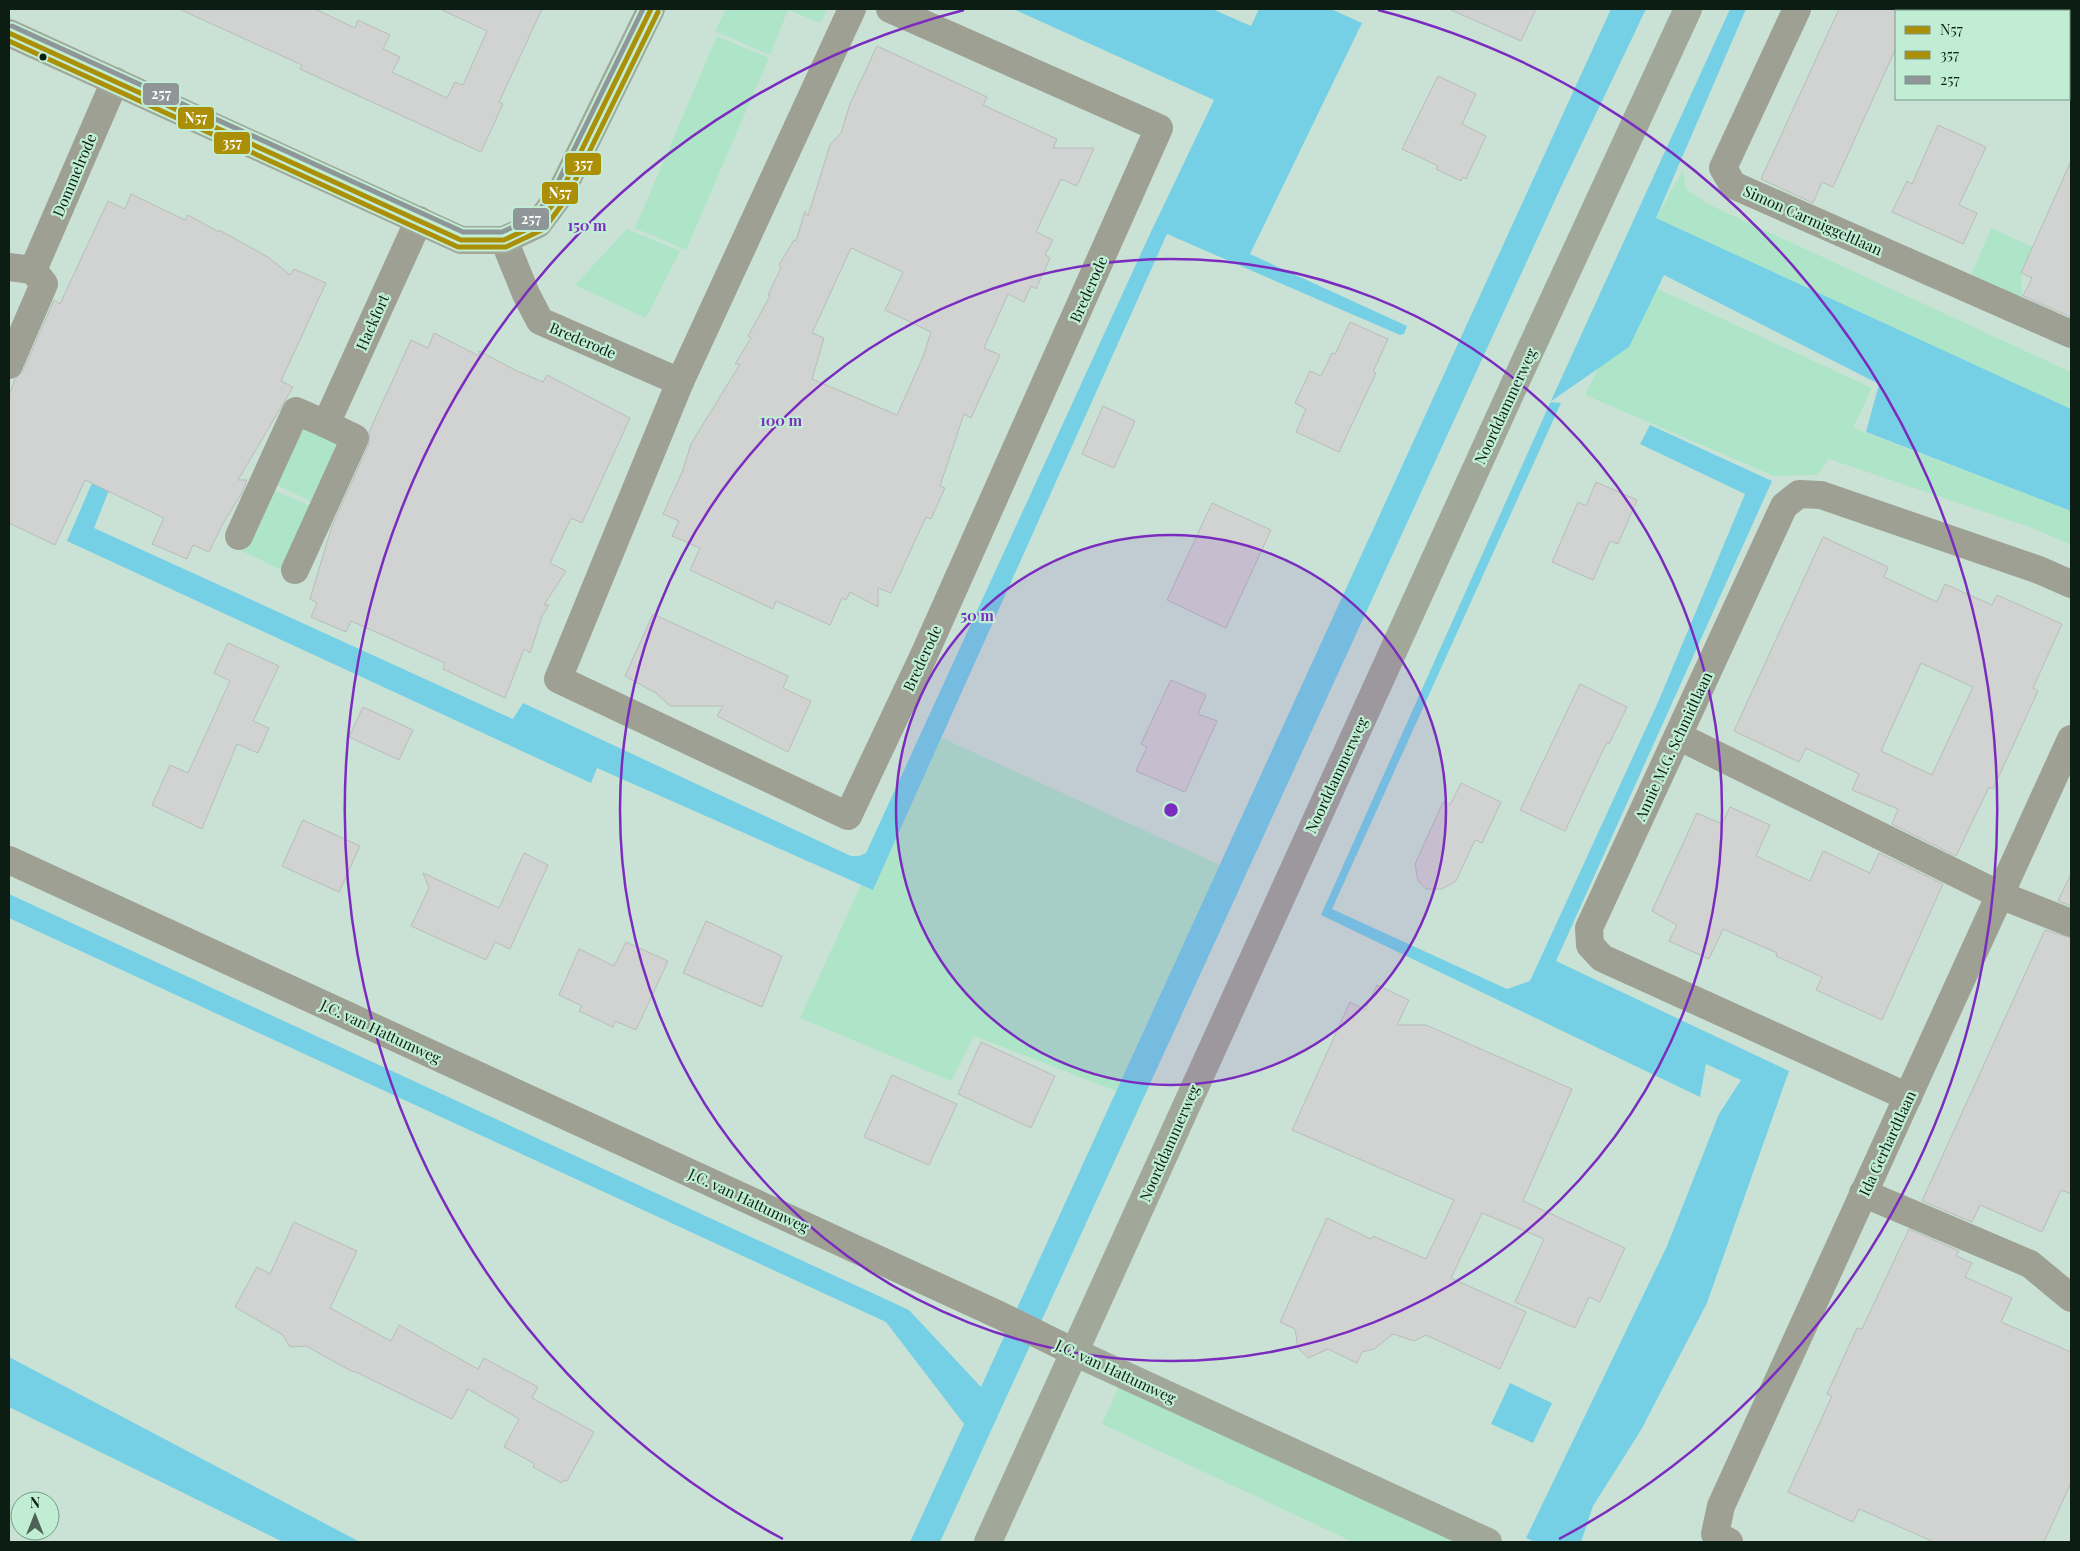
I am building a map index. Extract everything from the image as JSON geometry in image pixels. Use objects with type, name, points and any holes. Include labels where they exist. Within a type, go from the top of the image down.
[{"type":"street","points":[[9,33],[461,240],[504,240],[538,224],[559,196],[651,9]]},
{"type":"street","name":"Brederode","points":[[852,9],[680,382],[558,679],[848,816],[924,655],[1159,128],[890,9]]},
{"type":"street","name":"Noorddammerweg","points":[[988,1542],[1516,381],[1688,9]]},
{"type":"street","name":"Simon Carmiggeltlaan","points":[[1797,9],[1723,168],[1733,185],[2071,334]]},
{"type":"street","name":"Dommelrode","points":[[9,365],[44,284],[21,268],[115,81]]},
{"type":"street","name":"Hackfort","points":[[326,424],[419,220]]},
{"type":"street","name":"Brederode","points":[[504,240],[526,294],[540,321],[680,382]]},
{"type":"street","points":[[239,536],[296,411],[355,438],[295,570]]},
{"type":"street","name":"Annie M.G. Schmidtlaan","points":[[1908,1097],[1602,958],[1590,944],[1589,928],[1784,506],[1799,494],[1821,495],[2039,570],[2071,584]]},
{"type":"street","points":[[1678,736],[2000,895],[2071,923]]},
{"type":"street","name":"Ida Gerhardtlaan","points":[[1729,1542],[1715,1534],[1721,1506],[2071,740]]},
{"type":"street","name":"J.C. van Hattumweg","points":[[9,860],[1488,1542]]},
{"type":"street","points":[[1864,1193],[2030,1264],[2071,1298]]},
{"type":"green space","points":[[726,9],[827,9],[821,23],[788,10],[770,55],[715,31]]},
{"type":"green space","points":[[717,36],[769,58],[686,250],[635,228]]},
{"type":"green space","points":[[1683,170],[1686,189],[1708,204],[2071,372],[2071,409],[1656,218]]},
{"type":"green space","points":[[1991,228],[2033,247],[2021,273],[2022,298],[1971,275]]},
{"type":"green space","points":[[627,229],[680,251],[646,318],[575,285]]},
{"type":"green space","points":[[1641,281],[1872,388],[1853,428],[2071,511],[2071,545],[2035,529],[1829,459],[1817,475],[1774,476],[1585,395]]},
{"type":"green space","points":[[298,416],[349,440],[319,505],[268,481]]},
{"type":"green space","points":[[264,486],[318,509],[289,574],[238,549]]},
{"type":"green space","points":[[931,733],[1220,865],[1116,1091],[974,1036],[951,1081],[800,1018]]},
{"type":"green space","points":[[1119,1386],[1455,1542],[1353,1542],[1102,1424]]},
{"type":"water","points":[[1013,9],[1212,9],[1251,26],[1259,9],[1331,9],[1362,23],[1250,254],[1407,326],[1404,334],[1400,335],[1167,234],[873,890],[597,768],[591,783],[67,541],[95,476],[9,436],[9,414],[119,465],[94,528],[513,719],[523,703],[851,856],[859,856],[866,853],[1149,236],[1214,100]]},
{"type":"water","points":[[1611,9],[1646,9],[1561,187],[940,1542],[910,1542],[964,1424],[886,1322],[9,918],[9,894],[909,1310],[981,1387]]},
{"type":"water","points":[[1730,9],[1746,9],[1656,218],[2071,409],[2071,511],[1866,432],[1879,384],[1664,275],[1629,347],[1551,402]]},
{"type":"water","points":[[1550,402],[1561,403],[1332,909],[1507,989],[1530,981],[1659,700],[1745,494],[1640,444],[1650,425],[1772,481],[1556,961],[1789,1071],[1707,1303],[1641,1430],[1593,1506],[1581,1542],[1535,1542],[1526,1538],[1667,1246],[1719,1114],[1741,1080],[1706,1064],[1700,1097],[1321,915]]},
{"type":"water","points":[[9,1357],[360,1542],[283,1542],[9,1407]]},
{"type":"water","points":[[1510,1383],[1552,1403],[1533,1443],[1491,1424]]},
{"type":"building","points":[[179,9],[315,9],[355,28],[358,20],[390,35],[383,49],[400,57],[392,72],[447,98],[455,82],[463,85],[487,31],[440,9],[542,9],[499,102],[503,104],[481,152],[300,69],[302,65]]},
{"type":"building","points":[[1449,9],[1536,9],[1521,41]]},
{"type":"building","points":[[1839,9],[1908,9],[1895,10],[1895,50],[1833,187],[1822,182],[1813,203],[1761,179]]},
{"type":"building","points":[[877,46],[987,97],[983,105],[1057,139],[1053,148],[1094,148],[1077,186],[1061,179],[1036,232],[1053,240],[1045,255],[1050,258],[1036,289],[1031,286],[1024,302],[1008,294],[984,348],[1000,355],[971,418],[964,414],[940,486],[945,488],[931,519],[926,517],[891,593],[878,588],[878,607],[850,592],[846,600],[842,598],[830,625],[776,601],[773,609],[690,570],[700,548],[672,536],[679,521],[663,514],[683,470],[691,444],[740,364],[735,364],[751,338],[748,336],[770,296],[768,295],[781,268],[779,265],[794,240],[796,241],[805,211],[808,216],[830,145],[841,133],[850,104]],"holes":[[[851,248],[903,272],[885,310],[931,332],[923,357],[897,415],[812,379],[824,338],[812,333]]]},
{"type":"building","points":[[1438,76],[1476,94],[1462,124],[1486,136],[1466,179],[1463,177],[1461,181],[1436,169],[1438,166],[1402,149]]},
{"type":"building","points":[[1938,125],[1986,147],[1959,205],[1977,213],[1963,244],[1892,212],[1907,181],[1912,184]]},
{"type":"building","points":[[2071,161],[2071,317],[2023,296],[2032,278],[2021,273]]},
{"type":"building","points":[[131,194],[185,220],[188,215],[217,231],[221,231],[268,257],[290,275],[294,269],[326,283],[281,381],[293,387],[238,480],[247,480],[242,493],[221,527],[209,552],[193,545],[187,559],[152,544],[164,518],[85,480],[55,545],[9,523],[9,396],[15,379],[23,371],[54,300],[60,304],[108,201],[125,209]]},
{"type":"building","points":[[1350,322],[1388,339],[1373,372],[1376,373],[1339,452],[1296,432],[1306,409],[1295,403],[1310,371],[1321,376],[1332,353],[1335,354]]},
{"type":"building","points":[[434,333],[479,356],[479,351],[543,382],[547,375],[630,418],[582,523],[571,518],[550,563],[566,571],[544,605],[549,605],[542,616],[530,653],[524,649],[505,698],[443,669],[445,663],[351,621],[346,632],[311,617],[317,603],[310,599],[332,526],[369,444],[369,432],[411,340],[428,348]]},
{"type":"building","points":[[1103,406],[1135,421],[1114,468],[1082,454]]},
{"type":"building","points":[[1596,482],[1637,500],[1618,544],[1610,541],[1593,580],[1552,562],[1578,502],[1586,506]]},
{"type":"building","points":[[1212,503],[1271,530],[1226,628],[1167,600]]},
{"type":"building","points":[[1823,537],[1888,567],[1884,577],[1937,602],[1945,584],[1992,605],[1997,595],[2062,624],[2033,688],[2038,691],[1993,789],[1989,787],[1956,856],[1892,824],[1898,809],[1852,790],[1859,774],[1806,748],[1799,762],[1734,731]],"holes":[[[1921,663],[1973,687],[1932,775],[1881,751]]]},
{"type":"building","points":[[653,614],[788,676],[783,688],[811,701],[788,752],[717,716],[723,706],[670,706],[656,693],[625,676]]},
{"type":"building","points":[[228,643],[279,666],[253,721],[269,728],[258,753],[237,744],[202,829],[152,805],[170,765],[188,773],[230,681],[214,673]]},
{"type":"building","points":[[1171,680],[1206,695],[1198,714],[1217,721],[1185,792],[1136,771],[1147,747],[1141,744]]},
{"type":"building","points":[[1580,684],[1627,707],[1609,744],[1607,742],[1565,831],[1520,810]]},
{"type":"building","points":[[363,707],[413,730],[399,760],[349,737]]},
{"type":"building","points":[[1461,783],[1501,802],[1482,843],[1475,840],[1456,881],[1442,889],[1426,889],[1418,881],[1415,864],[1443,802],[1450,805]]},
{"type":"building","points":[[1730,807],[1770,825],[1756,856],[1810,881],[1823,851],[1870,873],[1879,853],[1943,884],[1882,1020],[1816,990],[1822,977],[1776,956],[1777,953],[1723,929],[1709,959],[1669,941],[1677,925],[1652,911],[1697,813],[1722,824]]},
{"type":"building","points":[[303,820],[360,846],[339,892],[282,866]]},
{"type":"building","points":[[524,853],[548,865],[510,949],[495,942],[486,960],[411,926],[429,888],[423,873],[499,908]]},
{"type":"building","points":[[2071,874],[2071,906],[2058,901]]},
{"type":"building","points":[[706,921],[782,956],[762,1007],[683,973]]},
{"type":"building","points":[[2045,930],[2071,938],[2071,1194],[2061,1190],[2042,1232],[1980,1205],[1972,1222],[1922,1201]]},
{"type":"building","points":[[626,942],[668,961],[636,1030],[615,1021],[613,1027],[579,1011],[582,1006],[559,995],[579,949],[614,966]]},
{"type":"building","points":[[1377,985],[1409,1000],[1397,1025],[1426,1025],[1572,1089],[1523,1201],[1625,1248],[1600,1302],[1589,1297],[1575,1328],[1515,1302],[1544,1239],[1482,1213],[1451,1278],[1526,1312],[1500,1369],[1426,1335],[1414,1341],[1393,1334],[1374,1349],[1362,1352],[1357,1363],[1328,1349],[1308,1358],[1298,1348],[1295,1329],[1280,1322],[1327,1218],[1371,1239],[1373,1236],[1426,1259],[1454,1200],[1292,1130],[1350,1002],[1365,1010]]},
{"type":"building","points":[[981,1042],[1055,1076],[1031,1128],[958,1094]]},
{"type":"building","points":[[892,1075],[957,1104],[929,1165],[864,1137]]},
{"type":"building","points":[[294,1222],[357,1251],[330,1308],[391,1341],[399,1325],[478,1369],[484,1358],[538,1387],[532,1398],[594,1432],[567,1481],[564,1480],[562,1483],[533,1467],[535,1464],[504,1447],[519,1419],[468,1389],[452,1419],[353,1372],[306,1346],[290,1347],[283,1335],[235,1307],[257,1267],[270,1274]]},
{"type":"building","points":[[1909,1229],[1959,1251],[1956,1256],[1972,1263],[1965,1277],[2012,1298],[2001,1322],[2071,1352],[2071,1483],[2044,1542],[1934,1542],[1859,1509],[1853,1522],[1788,1492],[1832,1396],[1827,1394],[1857,1328],[1862,1329]]},
{"type":"transit line","name":"257","points":[[12,26],[463,232],[502,232],[533,218],[553,192],[643,9]]},
{"type":"transit line","name":"N57","points":[[9,33],[461,240],[504,240],[538,224],[559,196],[651,9]]},
{"type":"transit line","name":"357","points":[[9,41],[458,247],[506,247],[544,229],[566,199],[658,12]]}]
